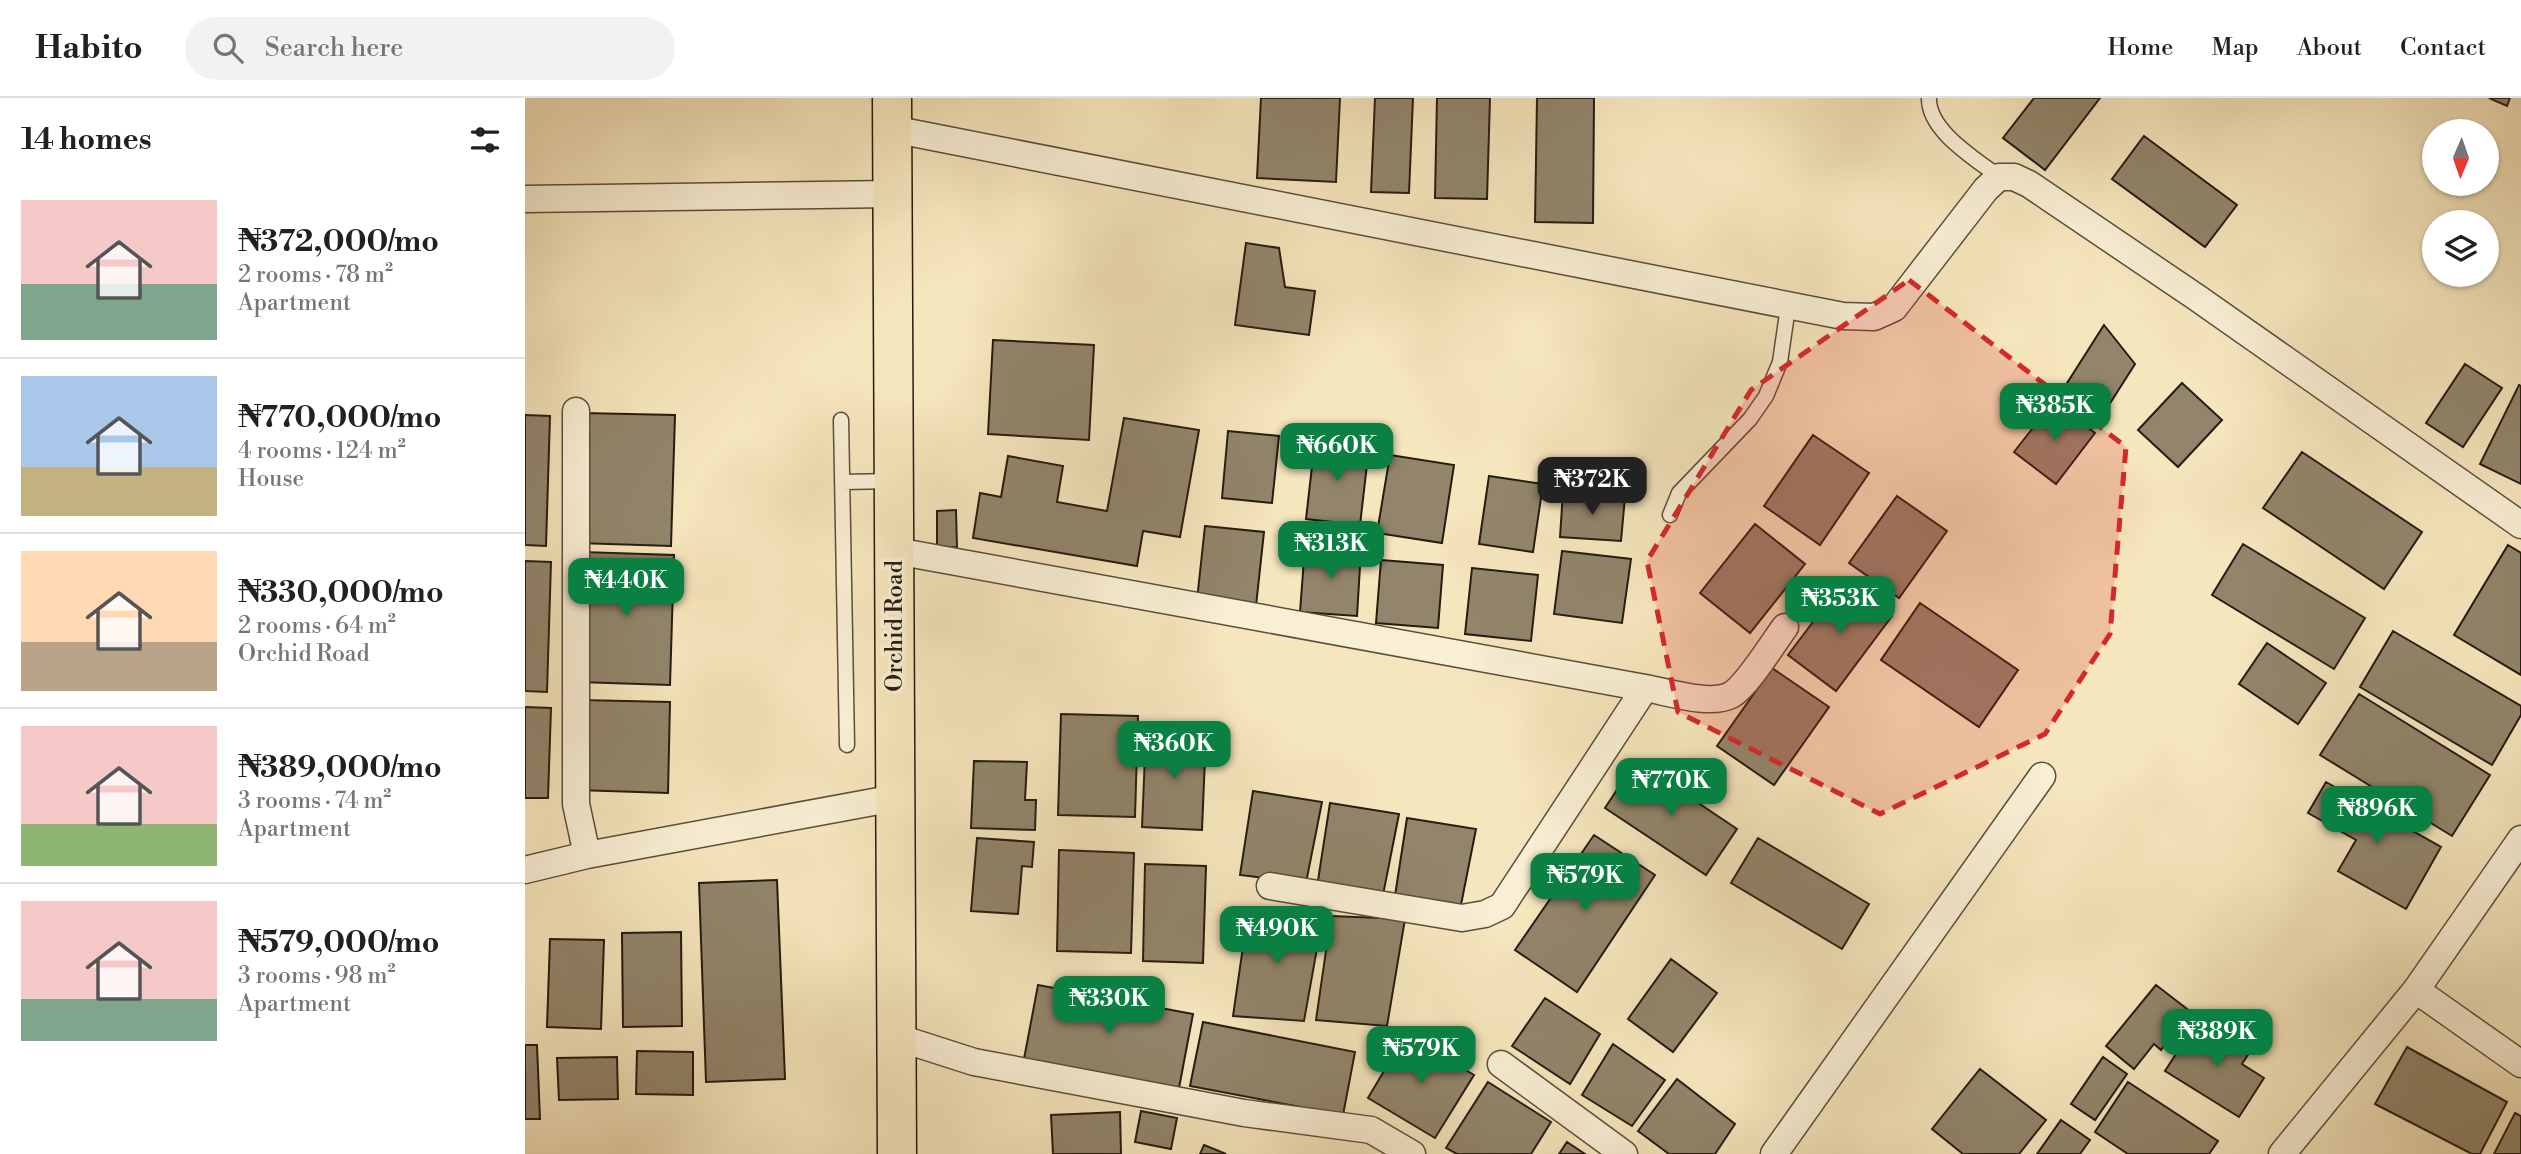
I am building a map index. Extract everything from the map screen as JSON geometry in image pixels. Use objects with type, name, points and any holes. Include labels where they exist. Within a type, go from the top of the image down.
[{"type":"main road","name":"Orchid Road","points":[[892,114],[897,1154]]},
{"type":"street","points":[[892,114],[1788,307],[1853,317],[1874,317],[1894,308],[1986,189],[1999,177],[2014,177],[2029,184],[2196,297],[2521,525]]},
{"type":"street","points":[[525,199],[893,194]]},
{"type":"street","points":[[576,411],[576,804],[587,855]]},
{"type":"street","points":[[896,551],[1706,700],[1731,695],[1745,682],[1784,627]]},
{"type":"street","points":[[1270,886],[1462,918],[1485,914],[1501,906],[1646,688]]},
{"type":"street","points":[[1774,1154],[2042,776]]},
{"type":"street","points":[[525,870],[587,855],[895,799]]},
{"type":"street","points":[[2282,1154],[2416,990],[2521,839]]},
{"type":"street","points":[[2416,990],[2521,1064]]},
{"type":"street","points":[[896,1037],[974,1062],[1244,1113],[1371,1130],[1412,1154]]},
{"type":"street","points":[[1501,1064],[1624,1154]]},
{"type":"lane","points":[[1929,98],[1929,104],[1940,127],[1958,146],[1999,177]]},
{"type":"lane","points":[[1670,515],[1679,493],[1750,419],[1766,396],[1780,362],[1788,307]]},
{"type":"lane","points":[[841,420],[847,745]]},
{"type":"lane","points":[[842,482],[895,481]]},
{"type":"highlighted area","points":[[1909,280],[2126,447],[2110,634],[2045,734],[1880,814],[1678,712],[1647,561],[1751,390]]},
{"type":"building","points":[[1261,98],[1340,98],[1336,182],[1257,178]]},
{"type":"building","points":[[1375,98],[1413,98],[1409,193],[1371,192]]},
{"type":"building","points":[[1437,98],[1490,98],[1487,199],[1435,198]]},
{"type":"building","points":[[1537,98],[1594,98],[1593,223],[1535,222]]},
{"type":"building","points":[[2034,98],[2100,98],[2045,170],[2003,138]]},
{"type":"building","points":[[2489,98],[2510,98],[2507,106]]},
{"type":"building","points":[[2144,136],[2237,205],[2205,247],[2112,179]]},
{"type":"building","points":[[1246,243],[1279,248],[1285,287],[1315,291],[1309,335],[1235,325]]},
{"type":"building","points":[[2104,325],[2135,364],[2102,416],[2062,391]]},
{"type":"building","points":[[993,340],[1094,345],[1089,440],[988,434]]},
{"type":"building","points":[[2465,364],[2502,388],[2463,447],[2426,423]]},
{"type":"building","points":[[2182,383],[2222,420],[2178,467],[2138,430]]},
{"type":"building","points":[[2519,385],[2521,386],[2521,484],[2480,464]]},
{"type":"building","points":[[2054,401],[2095,433],[2056,484],[2014,452]]},
{"type":"building","points":[[582,413],[675,415],[671,546],[578,543]]},
{"type":"building","points":[[525,415],[550,416],[546,546],[525,545]]},
{"type":"building","points":[[1124,418],[1199,430],[1180,537],[1143,531],[1137,566],[973,538],[980,493],[1001,497],[1008,456],[1063,466],[1057,502],[1107,511]]},
{"type":"building","points":[[1228,431],[1279,436],[1272,503],[1222,498]]},
{"type":"building","points":[[1813,435],[1869,473],[1820,545],[1764,506]]},
{"type":"building","points":[[1315,440],[1369,447],[1360,525],[1306,519]]},
{"type":"building","points":[[2302,452],[2422,532],[2384,589],[2263,508]]},
{"type":"building","points":[[1390,455],[1454,465],[1442,543],[1377,533]]},
{"type":"building","points":[[1489,476],[1543,484],[1533,552],[1479,544]]},
{"type":"building","points":[[1563,492],[1625,497],[1621,541],[1560,537]]},
{"type":"building","points":[[1897,496],[1947,531],[1899,598],[1849,563]]},
{"type":"building","points":[[956,510],[957,547],[937,548],[937,511]]},
{"type":"building","points":[[1755,524],[1805,564],[1750,633],[1700,593]]},
{"type":"building","points":[[1205,526],[1264,532],[1256,606],[1197,600]]},
{"type":"building","points":[[2243,544],[2365,618],[2334,669],[2212,595]]},
{"type":"building","points":[[2508,545],[2521,553],[2521,675],[2454,635]]},
{"type":"building","points":[[1305,546],[1361,550],[1357,616],[1300,612]]},
{"type":"building","points":[[1562,551],[1631,559],[1622,623],[1554,614]]},
{"type":"building","points":[[581,552],[674,555],[670,685],[578,682]]},
{"type":"building","points":[[1381,560],[1443,565],[1438,628],[1376,623]]},
{"type":"building","points":[[525,561],[551,562],[547,692],[525,691]]},
{"type":"building","points":[[1472,568],[1538,575],[1531,641],[1465,634]]},
{"type":"building","points":[[1844,581],[1892,616],[1836,691],[1788,655]]},
{"type":"building","points":[[1920,603],[2018,670],[1979,727],[1881,660]]},
{"type":"building","points":[[2393,631],[2521,706],[2521,715],[2492,765],[2360,687]]},
{"type":"building","points":[[2267,643],[2326,683],[2298,724],[2239,684]]},
{"type":"building","points":[[1772,668],[1829,707],[1774,785],[1717,746]]},
{"type":"building","points":[[2359,694],[2490,775],[2452,836],[2320,755]]},
{"type":"building","points":[[580,700],[670,702],[668,793],[577,790]]},
{"type":"building","points":[[525,707],[551,708],[548,798],[525,798]]},
{"type":"building","points":[[1061,714],[1138,716],[1135,817],[1058,815]]},
{"type":"building","points":[[1146,732],[1206,734],[1202,830],[1142,827]]},
{"type":"building","points":[[974,761],[1027,762],[1025,800],[1036,800],[1035,830],[971,828]]},
{"type":"building","points":[[1636,761],[1737,829],[1706,875],[1605,808]]},
{"type":"building","points":[[2326,782],[2441,847],[2406,909],[2338,871],[2356,840],[2308,813]]},
{"type":"building","points":[[1253,791],[1322,802],[1306,883],[1240,875]]},
{"type":"building","points":[[1330,803],[1399,814],[1383,895],[1317,887]]},
{"type":"building","points":[[1407,818],[1476,829],[1460,910],[1394,902]]},
{"type":"building","points":[[1594,835],[1655,875],[1577,992],[1515,950]]},
{"type":"building","points":[[977,838],[1034,842],[1032,867],[1022,866],[1018,914],[971,911]]},
{"type":"building","points":[[1758,838],[1869,904],[1842,949],[1731,883]]},
{"type":"building","points":[[1059,850],[1134,853],[1131,953],[1057,951]]},
{"type":"building","points":[[1145,864],[1206,866],[1203,963],[1143,961]]},
{"type":"building","points":[[777,880],[785,1079],[706,1082],[699,883]]},
{"type":"building","points":[[1248,912],[1323,915],[1304,1021],[1233,1016]]},
{"type":"building","points":[[1331,916],[1405,919],[1387,1026],[1316,1020]]},
{"type":"building","points":[[681,932],[682,1026],[623,1027],[622,933]]},
{"type":"building","points":[[550,939],[604,940],[601,1029],[547,1027]]},
{"type":"building","points":[[1671,959],[1717,993],[1673,1052],[1628,1019]]},
{"type":"building","points":[[1038,985],[1193,1014],[1179,1088],[1024,1059]]},
{"type":"building","points":[[2156,985],[2187,1009],[2168,1032],[2170,1038],[2161,1050],[2154,1044],[2134,1069],[2106,1046]]},
{"type":"building","points":[[1545,998],[1600,1034],[1570,1084],[1512,1046]]},
{"type":"building","points":[[1203,1022],[1355,1052],[1343,1115],[1190,1086]]},
{"type":"building","points":[[2195,1025],[2222,1043],[2229,1032],[2253,1047],[2242,1064],[2264,1078],[2239,1117],[2165,1071]]},
{"type":"building","points":[[1406,1034],[1474,1075],[1435,1138],[1368,1098]]},
{"type":"building","points":[[1613,1044],[1665,1080],[1632,1126],[1582,1095]]},
{"type":"building","points":[[525,1045],[537,1045],[540,1119],[525,1119]]},
{"type":"building","points":[[2407,1047],[2507,1102],[2480,1154],[2472,1154],[2375,1104]]},
{"type":"building","points":[[637,1051],[693,1052],[693,1095],[636,1094]]},
{"type":"building","points":[[617,1057],[618,1099],[559,1100],[557,1058]]},
{"type":"building","points":[[2103,1057],[2127,1074],[2095,1120],[2071,1104]]},
{"type":"building","points":[[1980,1069],[2046,1120],[2019,1154],[1963,1154],[1932,1129]]},
{"type":"building","points":[[1677,1079],[1735,1124],[1715,1154],[1669,1154],[1638,1131]]},
{"type":"building","points":[[1488,1082],[1551,1122],[1531,1154],[1457,1154],[1446,1148]]},
{"type":"building","points":[[2128,1082],[2218,1141],[2209,1154],[2128,1154],[2095,1132]]},
{"type":"building","points":[[1141,1111],[1177,1118],[1171,1149],[1135,1142]]},
{"type":"building","points":[[1120,1112],[1121,1154],[1053,1154],[1051,1115]]},
{"type":"building","points":[[2515,1113],[2521,1116],[2521,1154],[2494,1154]]},
{"type":"building","points":[[2061,1120],[2090,1140],[2080,1154],[2037,1154]]},
{"type":"building","points":[[1567,1142],[1585,1154],[1559,1154]]},
{"type":"building","points":[[1204,1145],[1226,1154],[1200,1154]]}]
